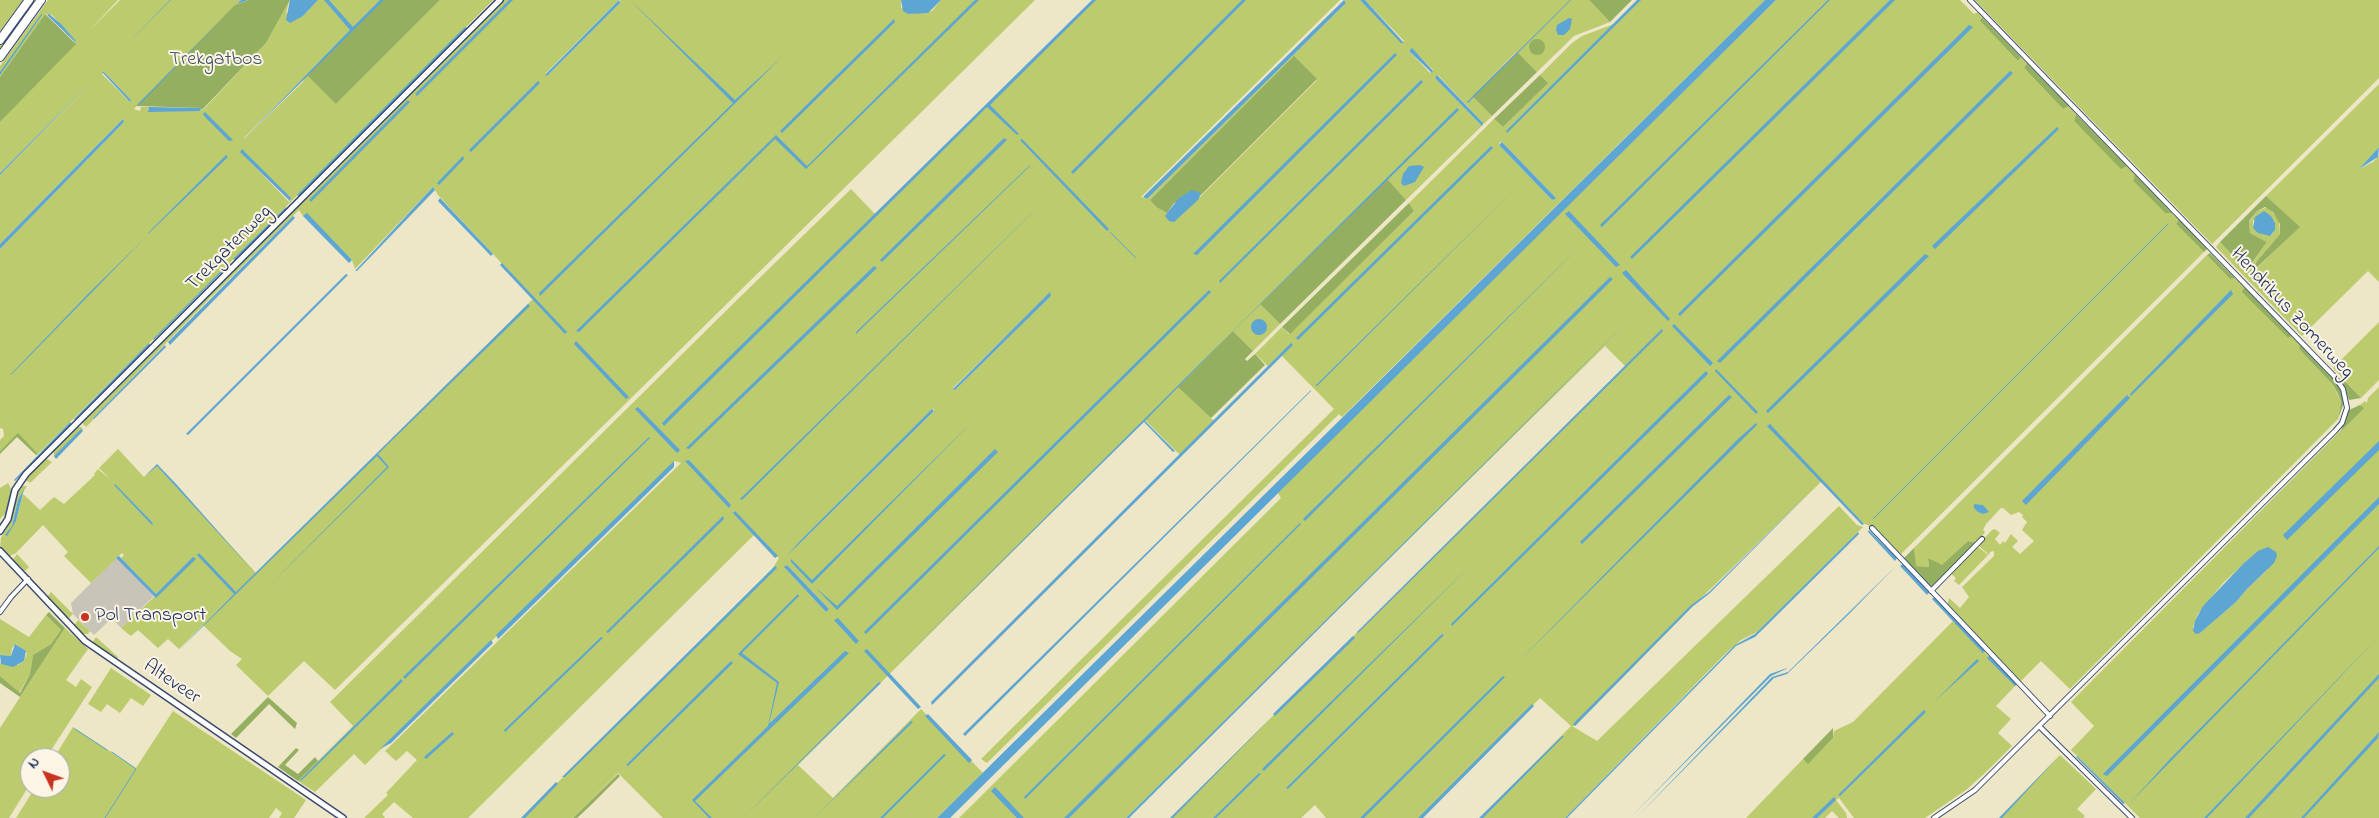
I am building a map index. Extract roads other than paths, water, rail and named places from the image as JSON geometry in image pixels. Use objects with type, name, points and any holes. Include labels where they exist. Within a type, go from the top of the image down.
[{"type":"highway","points":[[0,40],[29,0]]},
{"type":"highway","points":[[0,57],[41,0]]},
{"type":"street","name":"Trekgatenweg","points":[[1,527],[15,490],[26,474],[500,0]]},
{"type":"street","name":"Hendrikus Zomerweg","points":[[1934,818],[1975,790],[2335,431],[2342,423],[2347,401],[2343,389],[2334,376],[1970,0]]},
{"type":"street","points":[[1872,528],[2050,716]]},
{"type":"street","points":[[1931,591],[1982,539]]},
{"type":"street","name":"Alteveer","points":[[0,551],[26,581],[85,641],[343,818]]},
{"type":"street","points":[[0,612],[11,596],[26,581]]},
{"type":"street","points":[[2039,726],[2132,818]]},
{"type":"water","points":[[170,0],[171,0],[126,45]]},
{"type":"water","points":[[290,0],[318,0],[303,16],[290,23],[286,20]]},
{"type":"water","points":[[324,0],[329,0],[353,27],[380,0],[384,0],[244,139],[350,30]]},
{"type":"water","points":[[509,0],[513,0],[417,96],[415,94]]},
{"type":"water","points":[[619,0],[620,3],[547,76],[545,75]]},
{"type":"water","points":[[630,0],[735,100],[782,57],[540,296],[539,293],[733,103]]},
{"type":"water","points":[[901,0],[941,0],[928,13],[908,14],[903,11]]},
{"type":"water","points":[[975,0],[979,0],[806,169],[775,139],[579,332],[576,331],[776,135],[807,166]]},
{"type":"water","points":[[1092,0],[1096,0],[990,105],[1019,134],[1017,135],[987,107],[664,426],[662,423]]},
{"type":"water","points":[[1242,0],[1246,0],[1073,174],[1071,172]]},
{"type":"water","points":[[1344,0],[1346,3],[1147,199],[1143,197]]},
{"type":"water","points":[[1360,0],[1365,0],[1404,43],[1401,43]]},
{"type":"water","points":[[1570,0],[1468,103],[1467,102]]},
{"type":"water","points":[[1637,0],[1641,0],[1507,133],[1506,131]]},
{"type":"water","points":[[1765,0],[1776,0],[950,818],[937,818]]},
{"type":"water","points":[[1830,0],[1602,227],[1600,225]]},
{"type":"water","points":[[1890,0],[1895,0],[1632,259],[1630,257]]},
{"type":"water","points":[[235,6],[139,105],[138,104]]},
{"type":"water","points":[[42,13],[42,15],[0,75],[0,72]]},
{"type":"water","points":[[49,14],[61,24],[75,42],[47,15]]},
{"type":"water","points":[[1569,18],[1572,19],[1570,29],[1564,35],[1558,35],[1557,25]]},
{"type":"water","points":[[894,19],[895,22],[782,133],[780,131]]},
{"type":"water","points":[[1969,25],[1973,27],[1680,316],[1678,314]]},
{"type":"water","points":[[465,27],[467,28],[299,197],[297,195]]},
{"type":"water","points":[[1412,48],[1433,71],[1432,73],[1409,51]]},
{"type":"water","points":[[1395,53],[1397,55],[1197,255],[1193,254]]},
{"type":"water","points":[[2010,71],[2013,73],[1720,363],[1717,361]]},
{"type":"water","points":[[102,72],[131,100],[130,102]]},
{"type":"water","points":[[1437,75],[1483,123],[1482,126],[1435,78]]},
{"type":"water","points":[[94,79],[0,175],[0,173]]},
{"type":"water","points":[[1421,80],[1423,82],[1220,283],[1219,281]]},
{"type":"water","points":[[538,81],[540,83],[471,152],[469,150]]},
{"type":"water","points":[[408,100],[410,102],[311,202],[309,200]]},
{"type":"water","points":[[149,107],[201,109],[200,111],[148,112]]},
{"type":"water","points":[[1457,108],[1459,110],[1233,331],[1145,421],[1175,451],[1173,452],[1144,422],[892,670]]},
{"type":"water","points":[[205,112],[233,140],[229,141],[206,118],[203,114]]},
{"type":"water","points":[[123,119],[124,122],[0,249],[0,244]]},
{"type":"water","points":[[2057,127],[2059,129],[1935,249],[1932,246]]},
{"type":"water","points":[[1004,138],[1007,140],[882,262],[880,260]]},
{"type":"water","points":[[1022,139],[1109,229],[1107,231],[1020,140]]},
{"type":"water","points":[[1502,142],[1555,199],[1552,200],[1499,145]]},
{"type":"water","points":[[1491,146],[1493,148],[1298,340],[1296,338]]},
{"type":"water","points":[[2379,147],[2378,157],[2359,169]]},
{"type":"water","points":[[242,149],[291,198],[290,201],[240,152]]},
{"type":"water","points":[[226,155],[228,157],[148,234],[149,232]]},
{"type":"water","points":[[463,156],[464,159],[439,185],[437,183]]},
{"type":"water","points":[[1420,165],[1424,167],[1415,182],[1404,186],[1401,183],[1403,174],[1409,166]]},
{"type":"water","points":[[1030,166],[856,334],[856,332]]},
{"type":"water","points":[[1519,185],[1317,386],[1315,386]]},
{"type":"water","points":[[433,187],[435,190],[355,271]]},
{"type":"water","points":[[1192,190],[1201,193],[1198,200],[1174,222],[1169,221],[1165,216],[1167,213],[1179,198]]},
{"type":"water","points":[[1053,192],[742,500],[740,499]]},
{"type":"water","points":[[440,198],[493,254],[491,256],[438,201]]},
{"type":"water","points":[[286,207],[287,209],[235,260],[233,259]]},
{"type":"water","points":[[1569,211],[1620,265],[1616,267],[1565,214]]},
{"type":"water","points":[[2264,211],[2271,216],[2275,223],[2275,230],[2270,236],[2258,233],[2253,228],[2255,217]]},
{"type":"water","points":[[307,213],[352,260],[349,263],[303,216]]},
{"type":"water","points":[[293,216],[295,218],[170,345],[168,342]]},
{"type":"water","points":[[146,237],[12,374],[10,375],[90,292]]},
{"type":"water","points":[[1581,245],[1305,521],[1303,519]]},
{"type":"water","points":[[1925,254],[1929,256],[1768,413],[1766,411]]},
{"type":"water","points":[[502,263],[567,332],[565,334],[500,265]]},
{"type":"water","points":[[230,264],[154,340],[153,339]]},
{"type":"water","points":[[874,266],[877,268],[689,449],[686,448]]},
{"type":"water","points":[[1626,270],[1670,319],[1668,321],[1622,273]]},
{"type":"water","points":[[346,274],[348,275],[188,435],[186,434]]},
{"type":"water","points":[[1610,277],[1613,279],[1069,818],[1064,818]]},
{"type":"water","points":[[1209,290],[1211,292],[866,634],[864,632]]},
{"type":"water","points":[[2231,290],[2233,294],[2131,396],[2130,394]]},
{"type":"water","points":[[1050,292],[1051,296],[955,390],[953,389]]},
{"type":"water","points":[[528,304],[530,306],[378,454],[389,467],[267,588],[387,467],[377,456],[179,650],[234,594],[197,555],[199,553],[236,592]]},
{"type":"water","points":[[1639,310],[1129,818],[1126,818],[1557,391]]},
{"type":"water","points":[[1259,319],[1267,327],[1259,335],[1251,327]]},
{"type":"water","points":[[1674,324],[1713,363],[1710,366],[1672,326]]},
{"type":"water","points":[[1662,329],[1663,331],[1357,632]]},
{"type":"water","points":[[576,341],[629,397],[626,399],[574,344]]},
{"type":"water","points":[[149,343],[150,345],[75,420],[74,419]]},
{"type":"water","points":[[1291,343],[1293,345],[932,705],[931,702]]},
{"type":"water","points":[[165,345],[166,347],[94,419],[93,418]]},
{"type":"water","points":[[1716,369],[1758,412],[1756,414],[1715,371]]},
{"type":"water","points":[[1706,371],[1708,374],[1452,626],[1451,624]]},
{"type":"water","points":[[1311,390],[965,736],[963,734]]},
{"type":"water","points":[[1729,395],[1732,397],[1582,544],[1580,542]]},
{"type":"water","points":[[2127,395],[2130,398],[2026,505],[2022,501]]},
{"type":"water","points":[[638,407],[680,450],[677,453],[635,409]]},
{"type":"water","points":[[932,409],[934,411],[788,555],[800,541]]},
{"type":"water","points":[[973,421],[812,584],[791,562],[791,559],[812,580]]},
{"type":"water","points":[[70,422],[72,425],[15,481],[14,480]]},
{"type":"water","points":[[1756,423],[1757,425],[1518,662],[1737,440]]},
{"type":"water","points":[[1770,424],[1864,524],[1862,525],[1767,426]]},
{"type":"water","points":[[81,429],[83,431],[56,459],[54,456]]},
{"type":"water","points":[[649,437],[405,679],[403,677]]},
{"type":"water","points":[[2379,441],[2379,450],[2287,540],[2283,535]]},
{"type":"water","points":[[995,449],[998,452],[837,610],[816,588],[837,606]]},
{"type":"water","points":[[689,460],[731,505],[729,508],[685,461]]},
{"type":"water","points":[[674,461],[674,467],[498,639],[496,635]]},
{"type":"water","points":[[157,464],[255,573],[157,466],[144,477]]},
{"type":"water","points":[[114,485],[153,523],[152,525]]},
{"type":"water","points":[[24,489],[16,521],[7,536],[5,535],[12,526],[18,500]]},
{"type":"water","points":[[1813,489],[1710,593],[1692,607],[1575,726],[1573,724],[1690,606],[1709,592]]},
{"type":"water","points":[[2379,497],[2379,504],[2107,776],[2103,774]]},
{"type":"water","points":[[1974,504],[1983,505],[1989,512],[1983,514],[1978,512],[1974,508]]},
{"type":"water","points":[[735,511],[778,556],[775,558],[733,513]]},
{"type":"water","points":[[723,516],[724,519],[608,633],[606,632]]},
{"type":"water","points":[[1301,524],[1025,799],[1024,797]]},
{"type":"water","points":[[1869,530],[1897,558],[1895,561],[1868,532]]},
{"type":"water","points":[[1858,532],[1859,534],[1755,637],[1736,646],[1565,818],[1735,645],[1755,634]]},
{"type":"water","points":[[2379,546],[2379,548],[2129,804],[2170,759]]},
{"type":"water","points":[[2268,547],[2276,552],[2277,556],[2274,563],[2236,602],[2200,633],[2196,634],[2193,631],[2195,621],[2203,606],[2244,563],[2258,551]]},
{"type":"water","points":[[119,556],[156,594],[193,557],[196,559],[156,598],[116,558]]},
{"type":"water","points":[[1473,563],[1264,771],[1262,769]]},
{"type":"water","points":[[1903,564],[1929,592],[1927,595],[1900,566]]},
{"type":"water","points":[[787,565],[829,609],[826,612],[784,567]]},
{"type":"water","points":[[775,566],[777,568],[565,777],[562,777]]},
{"type":"water","points":[[1896,566],[1787,674],[1774,678],[1636,818],[1772,677],[1788,672]]},
{"type":"water","points":[[798,594],[799,596],[742,653],[779,682],[769,724],[845,651],[849,653],[695,801],[712,818],[709,818],[692,800],[768,726],[777,683],[738,654]]},
{"type":"water","points":[[1934,597],[1985,651],[1983,653],[1932,599]]},
{"type":"water","points":[[838,618],[859,641],[856,644],[834,620]]},
{"type":"water","points":[[1442,634],[1444,635],[1288,789],[1286,788]]},
{"type":"water","points":[[1353,636],[1355,638],[1275,716],[1273,714]]},
{"type":"water","points":[[2379,636],[2207,818],[2204,818]]},
{"type":"water","points":[[601,637],[603,638],[505,732],[504,730]]},
{"type":"water","points":[[491,640],[493,643],[391,743],[380,749]]},
{"type":"water","points":[[15,644],[26,651],[24,661],[13,667],[1,664],[0,655],[11,656]]},
{"type":"water","points":[[867,649],[921,707],[918,709],[864,651]]},
{"type":"water","points":[[1989,656],[2017,684],[2015,686],[1987,658]]},
{"type":"water","points":[[1977,659],[1979,661],[1935,701]]},
{"type":"water","points":[[731,661],[733,663],[628,766],[626,765]]},
{"type":"water","points":[[1787,668],[1771,676],[1630,818],[1770,674]]},
{"type":"water","points":[[2379,674],[2379,678],[2249,818],[2245,818]]},
{"type":"water","points":[[1503,676],[1505,677],[1364,818],[1360,818]]},
{"type":"water","points":[[401,679],[403,681],[301,781],[300,780]]},
{"type":"water","points":[[879,682],[881,683],[743,818]]},
{"type":"water","points":[[1532,704],[1534,706],[1423,818],[1418,818]]},
{"type":"water","points":[[1924,710],[1926,712],[1840,796],[1838,795]]},
{"type":"water","points":[[928,714],[972,760],[969,763],[925,716]]},
{"type":"water","points":[[1271,718],[1173,818],[1170,818]]},
{"type":"water","points":[[911,721],[913,722],[814,818]]},
{"type":"water","points":[[452,732],[454,734],[426,759],[424,757]]},
{"type":"water","points":[[2379,732],[2378,738],[2304,818],[2301,818]]},
{"type":"water","points":[[1564,736],[1483,818],[1479,818]]},
{"type":"water","points":[[944,754],[946,755],[883,818],[880,818]]},
{"type":"water","points":[[2059,756],[2002,818],[1999,818]]},
{"type":"water","points":[[2077,756],[2125,803],[2123,804]]},
{"type":"water","points":[[1259,773],[1261,774],[1216,818],[1213,818]]},
{"type":"water","points":[[556,782],[558,784],[525,818],[521,818]]},
{"type":"water","points":[[995,787],[1024,818],[1017,818],[991,791]]},
{"type":"water","points":[[1834,797],[1836,800],[1817,818],[1812,818]]},
{"type":"waterway","points":[[1873,519],[2168,224]]},
{"type":"waterway","points":[[1110,232],[1136,258]]},
{"type":"waterway","points":[[75,729],[107,750]]},
{"type":"waterway","points":[[105,818],[136,769],[112,752]]},
{"type":"place","name":"Pol Transport","points":[[85,617]]},
{"type":"park label","name":"Trekgatbos","points":[[216,61]]}]
